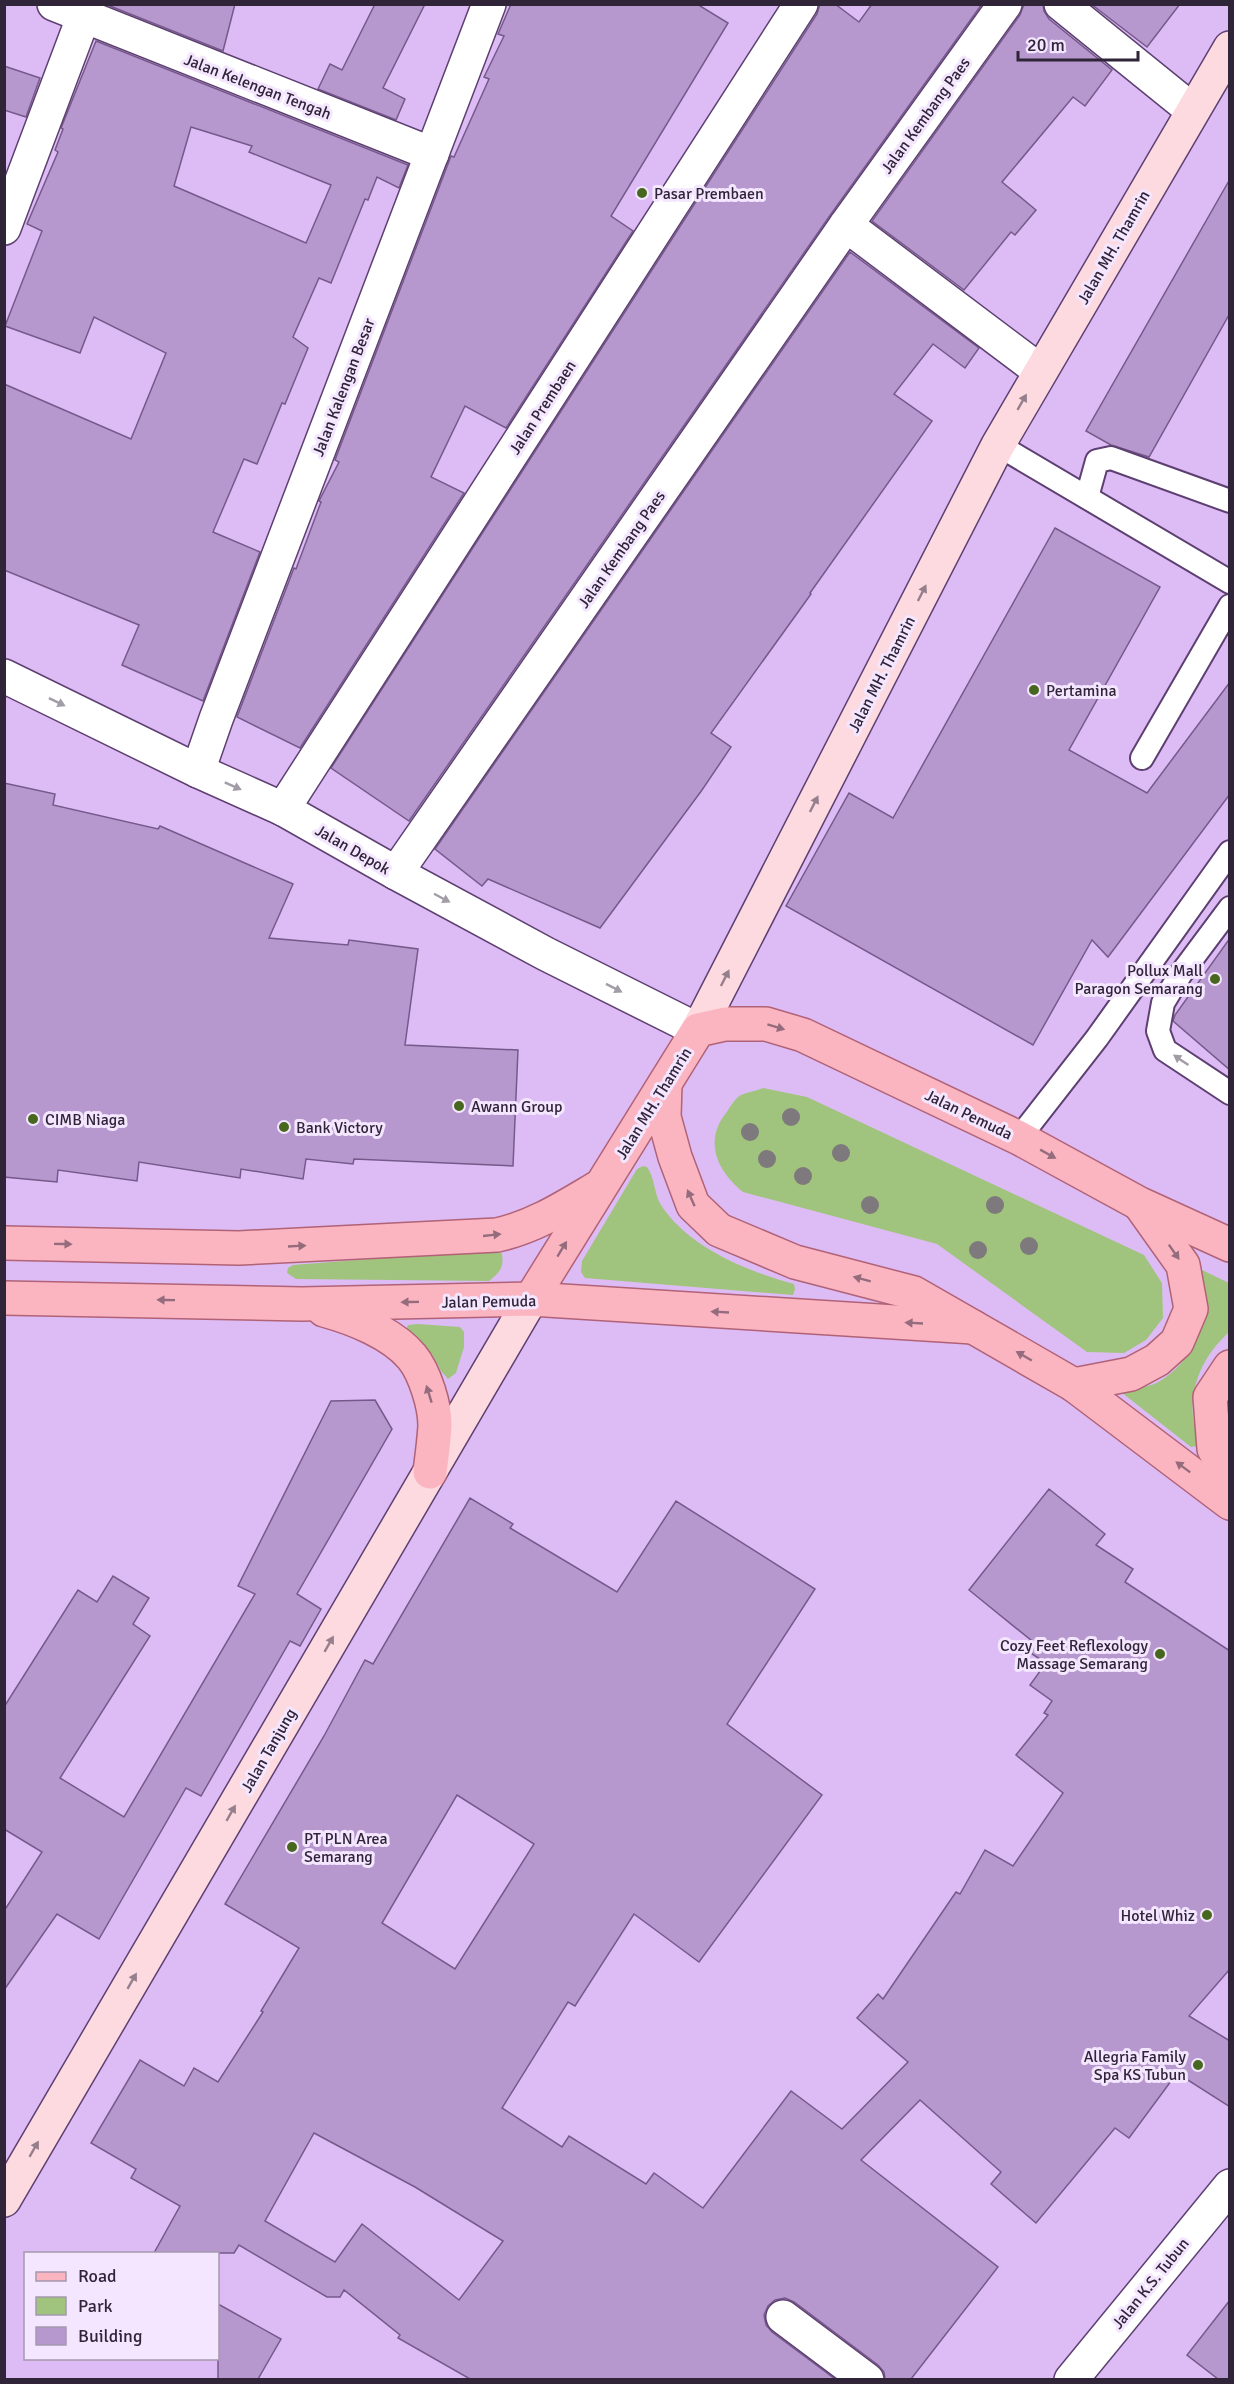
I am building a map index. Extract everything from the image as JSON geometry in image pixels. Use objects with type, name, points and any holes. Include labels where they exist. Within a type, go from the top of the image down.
[{"type":"main road","name":"Jalan MH. Thamrin","points":[[531,1299],[698,1030],[998,445],[1230,48]]},
{"type":"main road","name":"Jalan Pemuda","points":[[698,1030],[725,1024],[766,1024],[802,1035],[1019,1138],[1140,1204],[1230,1245]]},
{"type":"main road","name":"Jalan Pemuda","points":[[665,1084],[664,1117],[675,1157],[693,1205],[719,1230],[795,1262],[914,1293],[1074,1385],[1230,1503]]},
{"type":"main road","points":[[4,1243],[238,1248],[497,1235],[530,1225],[557,1212],[601,1185]]},
{"type":"main road","points":[[1074,1385],[1131,1374],[1157,1360],[1177,1342],[1191,1310],[1183,1265],[1140,1204]]},
{"type":"main road","name":"Jalan Pemuda","points":[[4,1298],[302,1304],[531,1299],[973,1327]]},
{"type":"main road","name":"Jalan Tanjung","points":[[4,2200],[531,1299]]},
{"type":"main road","points":[[302,1304],[351,1318],[385,1336],[412,1358],[430,1392],[435,1424],[430,1472]]},
{"type":"main road","points":[[1230,1367],[1210,1397],[1214,1449],[1230,1477]]},
{"type":"street","name":"Jalan Kelengan Tengah","points":[[54,4],[83,18],[432,154]]},
{"type":"street","name":"Jalan Kalengan Besar","points":[[198,771],[489,4]]},
{"type":"street","name":"Jalan Prembaen","points":[[283,809],[801,4]]},
{"type":"street","name":"Jalan Kembang Paes","points":[[396,873],[846,225],[1005,4]]},
{"type":"street","points":[[1061,4],[1192,110]]},
{"type":"street","points":[[4,228],[83,18]]},
{"type":"street","points":[[846,225],[1040,371]]},
{"type":"street","name":"Jalan Depok","points":[[4,676],[198,771],[283,809],[546,954],[698,1030]]},
{"type":"street","name":"Jalan K.S. Tubun","points":[[1071,2379],[1230,2186]]},
{"type":"street","points":[[783,2317],[867,2379]]},
{"type":"lane","points":[[998,445],[1230,582]]},
{"type":"lane","points":[[1087,497],[1097,461],[1111,458],[1230,501]]},
{"type":"lane","points":[[1142,758],[1230,606]]},
{"type":"lane","points":[[1019,1138],[1097,1038],[1230,852]]},
{"type":"lane","points":[[1230,908],[1162,1003],[1158,1031],[1165,1050],[1230,1093]]},
{"type":"green space","points":[[763,1088],[807,1097],[1144,1255],[1162,1283],[1163,1318],[1146,1340],[1124,1353],[1087,1352],[937,1244],[743,1192],[727,1175],[716,1156],[715,1135],[719,1124],[737,1098]]},
{"type":"green space","points":[[643,1166],[650,1171],[661,1205],[687,1234],[720,1256],[739,1265],[794,1284],[793,1295],[585,1278],[581,1272],[582,1261],[637,1169]]},
{"type":"green space","points":[[497,1249],[502,1254],[502,1266],[489,1281],[296,1279],[287,1273],[288,1268],[293,1265]]},
{"type":"green space","points":[[1202,1270],[1229,1283],[1229,1332],[1212,1350],[1196,1382],[1193,1417],[1198,1446],[1191,1447],[1121,1392],[1155,1384],[1171,1373],[1185,1358],[1193,1338],[1199,1272]]},
{"type":"green space","points":[[408,1325],[460,1327],[464,1332],[464,1347],[456,1373],[448,1379],[432,1354],[406,1331]]},
{"type":"building","points":[[111,4],[235,4],[223,51],[110,6]]},
{"type":"building","points":[[375,4],[425,4],[383,88],[405,99],[396,120],[318,89],[330,64],[342,70]]},
{"type":"building","points":[[511,4],[697,4],[728,23],[611,216],[633,231],[506,428],[465,406],[431,477],[464,493],[300,748],[237,717],[294,568],[296,569],[321,502],[319,501],[339,462],[335,460],[451,156],[454,157],[489,79],[484,77],[504,36],[498,34]]},
{"type":"building","points":[[820,4],[835,4],[859,22],[872,4],[982,4],[831,214],[409,821],[331,768],[817,14]]},
{"type":"building","points":[[1024,4],[1043,4],[1049,19],[1112,70],[1085,106],[1073,97],[1002,182],[1036,210],[1015,235],[1011,232],[964,290],[872,221],[1020,15]]},
{"type":"building","points":[[1091,4],[1180,4],[1147,47]]},
{"type":"building","points":[[96,41],[408,165],[399,188],[377,177],[368,200],[365,199],[331,283],[319,278],[293,337],[308,348],[285,404],[282,403],[257,464],[244,459],[213,532],[260,552],[203,701],[122,665],[139,625],[4,570],[4,384],[131,439],[166,353],[94,317],[80,353],[5,326],[42,231],[27,224],[58,152],[55,150],[63,129],[61,128]],"holes":[[[191,127],[252,146],[249,152],[331,185],[306,243],[174,186]]]},
{"type":"building","points":[[4,66],[40,78],[26,117],[4,110]]},
{"type":"building","points":[[1230,179],[1230,313],[1149,457],[1111,445],[1086,431]]},
{"type":"building","points":[[850,252],[979,348],[965,368],[933,344],[894,394],[932,421],[711,733],[731,747],[600,928],[488,879],[482,886],[435,849]]},
{"type":"building","name":"Pertamina","points":[[1055,528],[1160,587],[1069,750],[1147,793],[1230,682],[1230,794],[1108,957],[1092,940],[1033,1045],[786,906],[849,793],[893,818]]},
{"type":"building","points":[[4,783],[55,794],[53,805],[158,829],[160,826],[293,884],[269,938],[348,945],[349,940],[418,949],[405,1045],[518,1050],[513,1166],[354,1159],[353,1164],[306,1159],[303,1179],[241,1169],[240,1178],[139,1162],[137,1181],[58,1170],[57,1182],[4,1177]]},
{"type":"building","name":"Pollux Mall Paragon Semarang","points":[[1230,938],[1230,1070],[1173,1021]]},
{"type":"building","points":[[375,1400],[392,1429],[297,1594],[321,1609],[300,1646],[290,1641],[201,1796],[186,1788],[99,1939],[57,1914],[4,1990],[4,1911],[42,1852],[4,1829],[4,1707],[78,1590],[97,1602],[113,1576],[149,1598],[133,1624],[150,1636],[60,1778],[124,1817],[255,1594],[238,1586],[331,1401]]},
{"type":"building","points":[[1049,1489],[1105,1534],[1096,1545],[1133,1569],[1125,1582],[1230,1651],[1230,1969],[1189,2016],[1230,2041],[1230,2107],[1177,2073],[1129,2138],[1115,2128],[1036,2223],[991,2184],[1001,2172],[920,2100],[861,2160],[998,2267],[911,2379],[885,2379],[884,2372],[878,2365],[794,2302],[785,2298],[775,2300],[768,2306],[764,2315],[766,2325],[772,2332],[835,2379],[470,2379],[398,2338],[400,2335],[344,2290],[340,2297],[327,2297],[239,2245],[234,2253],[155,2252],[180,2206],[131,2178],[136,2169],[91,2143],[140,2060],[184,2086],[194,2068],[218,2082],[263,2012],[261,2011],[299,1948],[225,1904],[324,1736],[365,1660],[373,1664],[470,1498],[513,1524],[510,1528],[617,1592],[676,1501],[815,1589],[727,1724],[822,1795],[699,1962],[634,1914],[575,2006],[568,2002],[502,2108],[562,2147],[569,2136],[646,2184],[654,2173],[703,2208],[791,2091],[842,2129],[908,2062],[857,2018],[878,1994],[883,1999],[956,1892],[960,1894],[985,1850],[1013,1866],[1063,1793],[1016,1755],[1048,1715],[1044,1713],[1052,1701],[1030,1685],[1046,1663],[1026,1650],[1032,1641],[969,1590]],"holes":[[[457,1795],[534,1844],[455,1969],[382,1923]],[[314,2133],[415,2187],[503,2241],[459,2300],[362,2224],[335,2262],[265,2221]]]},
{"type":"building","points":[[1230,2300],[1230,2379],[1218,2379],[1187,2355]]},
{"type":"building","points":[[219,2305],[281,2339],[258,2379],[218,2379]]},
{"type":"place","name":"Pasar Prembaen","points":[[642,193]]},
{"type":"place","name":"Pertamina","points":[[1034,690]]},
{"type":"place","name":"Pollux Mall Paragon Semarang","points":[[1215,979]]},
{"type":"place","name":"Awann Group","points":[[459,1106]]},
{"type":"place","name":"CIMB Niaga","points":[[33,1119]]},
{"type":"place","name":"Bank Victory","points":[[284,1127]]},
{"type":"place","name":"Cozy Feet Reflexology Massage Semarang","points":[[1160,1654]]},
{"type":"place","name":"PT PLN Area Semarang","points":[[292,1847]]},
{"type":"place","name":"Hotel Whiz","points":[[1207,1915]]},
{"type":"place","name":"Allegria Family Spa KS Tubun","points":[[1198,2065]]}]
